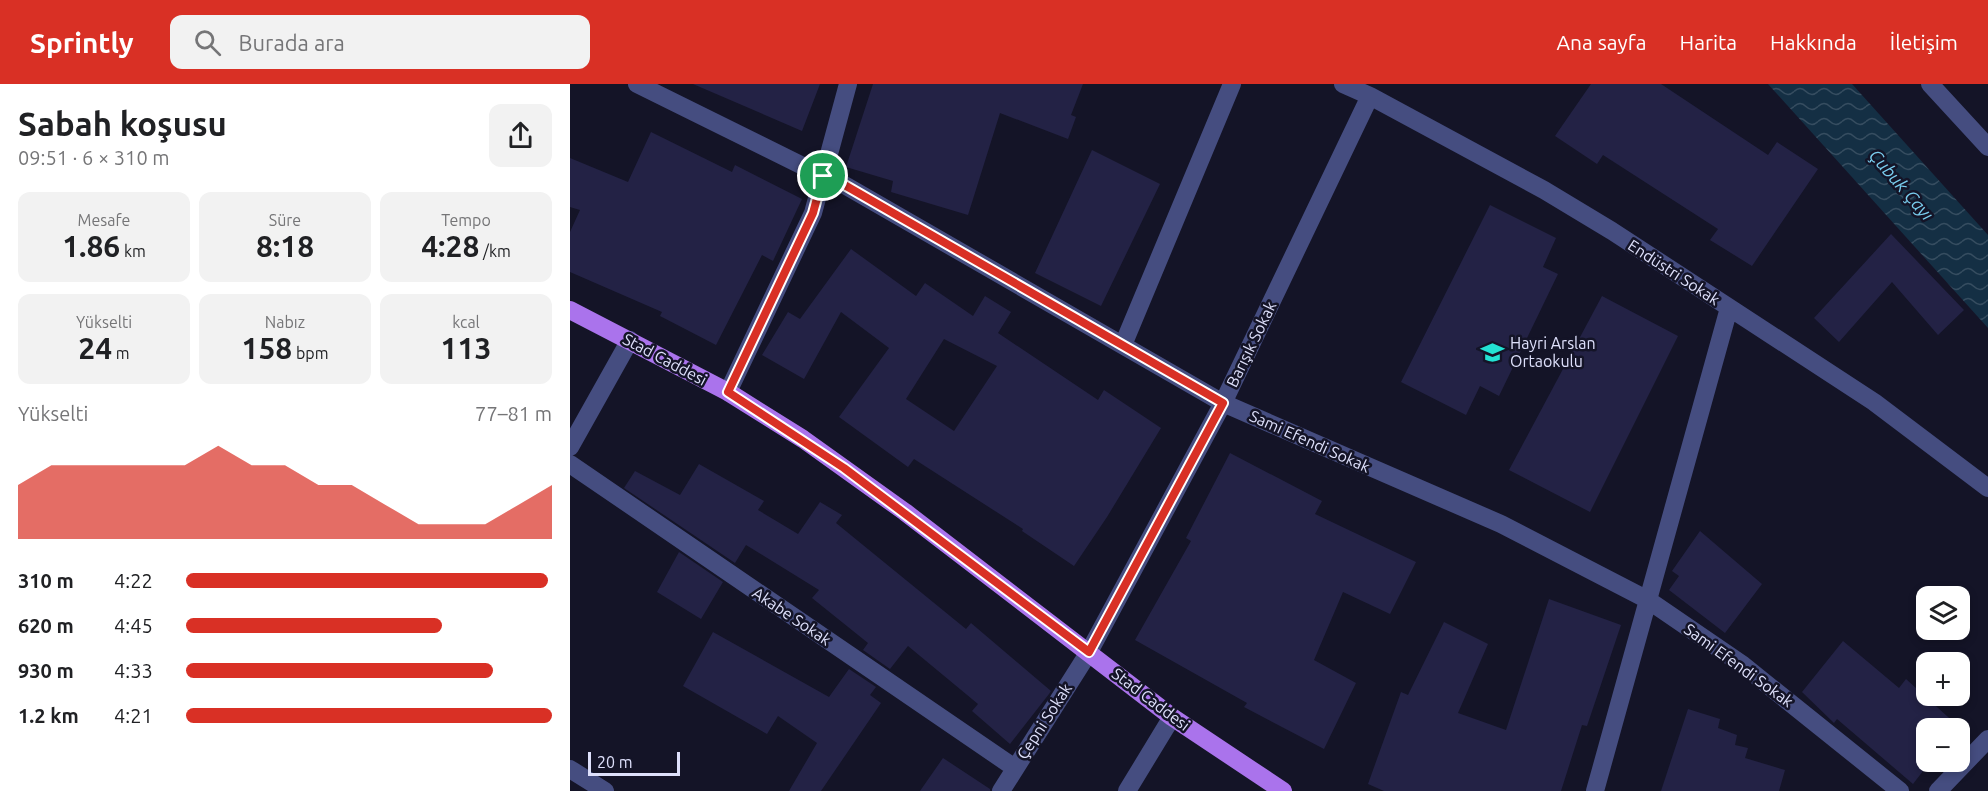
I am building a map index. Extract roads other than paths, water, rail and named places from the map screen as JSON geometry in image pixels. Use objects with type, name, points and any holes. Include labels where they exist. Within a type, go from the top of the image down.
[{"type":"main road","name":"Stad Caddesi","points":[[570,310],[728,392],[844,468],[1172,717],[1283,791]]},
{"type":"street","name":"Sami Efendi Sokak","points":[[637,84],[841,183],[1223,403],[1501,524],[1648,600],[1743,665],[1900,791]]},
{"type":"street","points":[[728,392],[813,213],[848,84]]},
{"type":"street","points":[[1123,345],[1232,84]]},
{"type":"street","name":"Endüstri Sokak","points":[[1343,84],[1370,96],[1544,190],[1874,402],[1988,488]]},
{"type":"street","points":[[1930,84],[1988,147]]},
{"type":"street","name":"Barışık Sokak","points":[[1089,652],[1223,403],[1370,96]]},
{"type":"street","points":[[1595,791],[1729,308]]},
{"type":"street","points":[[570,447],[630,340]]},
{"type":"street","name":"Akabe Sokak","points":[[570,464],[1015,768]]},
{"type":"street","name":"Çepni Sokak","points":[[1001,791],[1089,652]]},
{"type":"street","points":[[1127,791],[1172,717]]},
{"type":"street","points":[[1938,791],[1988,739]]},
{"type":"street","points":[[570,769],[605,791]]},
{"type":"water","name":"Çubuk Çayı","points":[[1768,84],[1852,84],[1988,235],[1988,328]]},
{"type":"place","name":"Hayri Arslan Ortaokulu","points":[[1492,352]]}]
